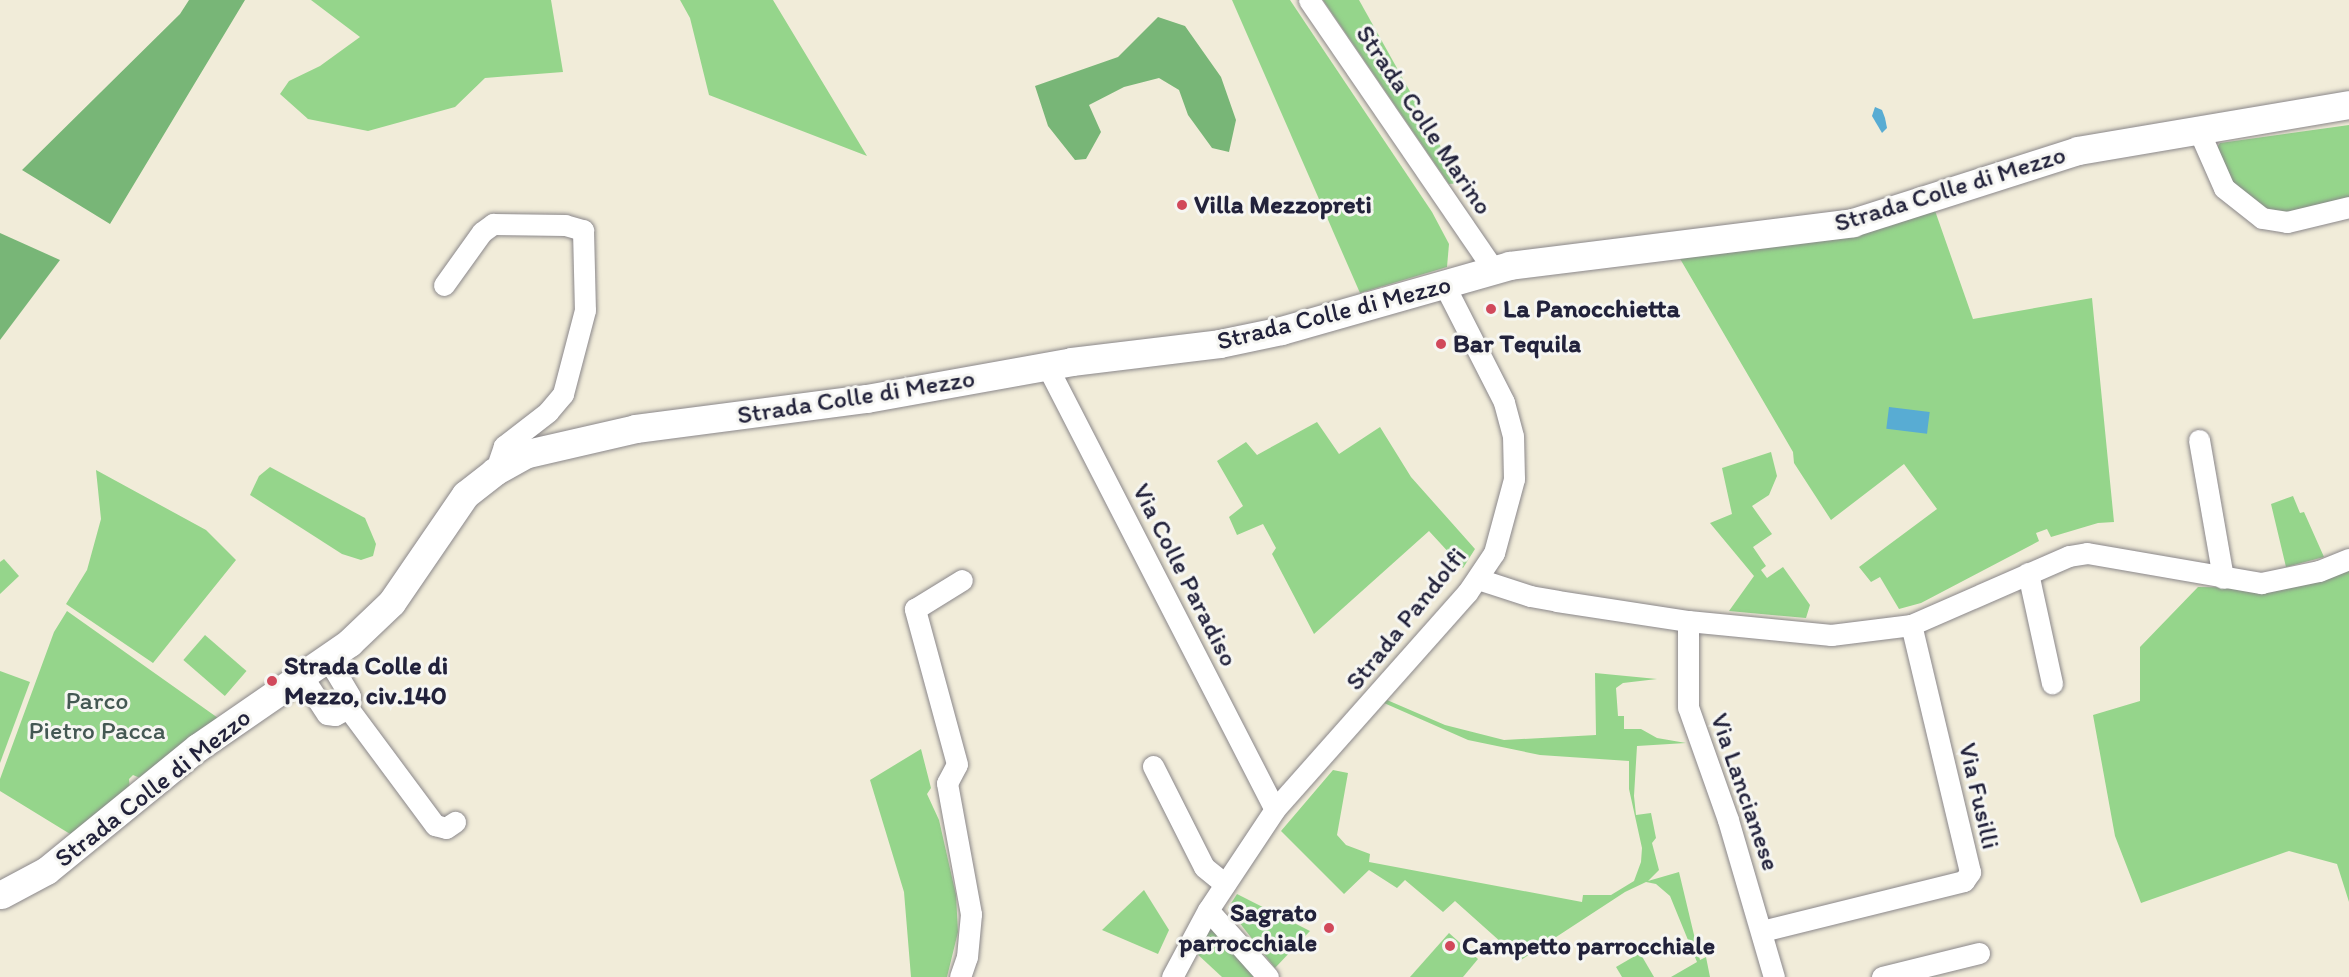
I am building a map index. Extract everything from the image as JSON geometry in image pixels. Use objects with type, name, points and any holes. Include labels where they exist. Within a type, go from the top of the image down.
[{"type":"street","name":"Strada Colle Marino","points":[[1309,0],[1494,270]]},
{"type":"street","name":"Strada Colle di Mezzo","points":[[0,899],[39,877],[68,856],[198,748],[328,659],[392,603],[466,495],[495,472],[528,454],[636,429],[867,399],[1047,366],[1251,338],[1446,286],[1494,270],[1853,223],[2078,151],[2349,105]]},
{"type":"street","points":[[2198,129],[2224,188],[2262,218],[2287,222],[2349,207]]},
{"type":"street","points":[[444,285],[482,232],[493,224],[565,225],[583,230],[585,310],[563,394],[548,412],[504,446],[495,472]]},
{"type":"street","name":"Strada Pandolfi","points":[[1172,977],[1208,910],[1275,809],[1478,579],[1494,553],[1509,505],[1514,479],[1513,436],[1504,402],[1446,286]]},
{"type":"street","name":"Via Colle Paradiso","points":[[1047,366],[1275,809]]},
{"type":"street","points":[[2199,440],[2223,578]]},
{"type":"street","points":[[1478,579],[1530,597],[1688,629],[1831,635],[1911,625],[2053,560],[2087,553],[2223,578],[2274,581],[2319,571],[2349,558]]},
{"type":"street","points":[[2028,573],[2052,683]]},
{"type":"street","points":[[960,977],[967,957],[971,914],[947,783],[957,764],[915,609],[962,580]]},
{"type":"street","name":"Via Fusilli","points":[[1762,931],[1964,881],[1970,873],[1911,625]]},
{"type":"street","name":"Via Lancianese","points":[[1688,629],[1688,707],[1762,931],[1774,977]]},
{"type":"street","points":[[328,659],[350,696],[348,708],[435,825],[446,828],[455,822]]},
{"type":"street","points":[[302,676],[327,714],[335,715],[348,708]]},
{"type":"street","points":[[1153,766],[1204,867],[1225,884]]},
{"type":"street","points":[[1208,910],[1268,977]]},
{"type":"street","points":[[1882,977],[1979,953]]},
{"type":"green space","points":[[189,0],[245,0],[110,224],[22,170],[180,14]]},
{"type":"green space","points":[[311,0],[551,0],[563,72],[485,78],[455,107],[368,131],[308,119],[280,94],[289,81],[320,66],[360,37]]},
{"type":"green space","points":[[680,0],[773,0],[867,156],[709,95],[690,18]]},
{"type":"green space","points":[[1232,0],[1290,0],[1432,212],[1449,244],[1447,267],[1360,293]]},
{"type":"green space","points":[[1323,0],[1359,0],[1461,183],[1449,184]]},
{"type":"green space","points":[[1158,17],[1185,26],[1221,77],[1236,120],[1229,152],[1212,148],[1188,115],[1179,90],[1159,78],[1124,87],[1089,105],[1101,132],[1086,159],[1075,160],[1048,126],[1035,86],[1118,57]]},
{"type":"green space","points":[[2349,125],[2349,201],[2275,216],[2236,189],[2216,149],[2220,143]]},
{"type":"green space","points":[[1933,205],[1973,319],[2092,298],[2114,522],[2098,523],[2051,537],[2047,529],[2036,533],[2039,541],[1921,603],[1899,609],[1880,577],[1871,582],[1859,567],[1937,509],[1904,464],[1831,520],[1794,463],[1793,452],[1679,257]]},
{"type":"green space","points":[[0,233],[60,260],[0,340]]},
{"type":"green space","points":[[1317,422],[1339,454],[1380,427],[1411,477],[1475,549],[1463,568],[1429,531],[1314,634],[1272,554],[1276,548],[1263,524],[1237,535],[1229,517],[1243,506],[1217,461],[1246,442],[1257,455]]},
{"type":"green space","points":[[1771,452],[1777,476],[1769,495],[1752,506],[1772,534],[1753,547],[1766,566],[1761,570],[1767,578],[1783,567],[1810,605],[1806,618],[1729,611],[1754,576],[1710,523],[1732,514],[1722,468]]},
{"type":"green space","points":[[270,467],[365,518],[376,544],[373,556],[361,560],[342,554],[250,495],[259,476]]},
{"type":"green space","points":[[96,470],[206,530],[236,560],[153,663],[66,604],[87,570],[101,519]]},
{"type":"green space","points":[[2293,496],[2300,513],[2304,512],[2324,557],[2286,567],[2271,504]]},
{"type":"green space","points":[[4,559],[19,576],[0,594],[0,562]]},
{"type":"green space","points":[[2349,568],[2349,902],[2337,864],[2289,851],[2141,903],[2115,836],[2093,715],[2140,701],[2140,647],[2198,587],[2282,588]]},
{"type":"green space","name":"Parco Pietro Pacca","points":[[67,611],[218,718],[140,778],[133,775],[129,779],[130,791],[75,837],[0,791],[0,779],[54,632]]},
{"type":"green space","points":[[205,635],[247,671],[225,696],[183,660]]},
{"type":"green space","points":[[0,671],[30,682],[0,763]]},
{"type":"green space","points":[[1595,673],[1657,679],[1623,683],[1616,688],[1618,716],[1624,716],[1624,729],[1641,729],[1657,738],[1686,743],[1637,746],[1634,796],[1636,815],[1651,813],[1656,838],[1652,843],[1659,870],[1648,881],[1679,872],[1700,960],[1706,957],[1710,977],[1671,977],[1697,962],[1670,896],[1656,884],[1646,882],[1625,892],[1521,960],[1455,901],[1443,912],[1405,880],[1397,888],[1369,870],[1344,894],[1281,831],[1333,770],[1348,773],[1337,835],[1346,845],[1370,854],[1369,862],[1582,902],[1583,895],[1611,895],[1634,881],[1641,862],[1642,848],[1629,789],[1629,761],[1540,755],[1468,740],[1384,703],[1387,700],[1445,725],[1504,740],[1596,735]]},
{"type":"green space","points":[[921,749],[931,788],[927,794],[939,820],[956,895],[958,932],[947,977],[911,977],[904,892],[870,780]]},
{"type":"green space","points":[[1144,890],[1169,930],[1158,954],[1102,930]]},
{"type":"green space","points":[[1237,894],[1310,931],[1275,968],[1228,908]]},
{"type":"green space","points":[[1209,927],[1256,977],[1222,977],[1195,952]]},
{"type":"green space","name":"Campetto parrocchiale","points":[[1449,933],[1478,959],[1463,977],[1410,977]]},
{"type":"green space","points":[[1640,953],[1654,977],[1622,977],[1616,967]]},
{"type":"water","points":[[1875,107],[1882,110],[1885,118],[1887,128],[1882,133],[1872,116]]},
{"type":"water","points":[[1889,407],[1930,412],[1927,434],[1886,429]]},
{"type":"place","name":"Villa Mezzopreti","points":[[1182,205]]},
{"type":"place","name":"La Panocchietta","points":[[1491,309]]},
{"type":"place","name":"Bar Tequila","points":[[1441,344]]},
{"type":"place","name":"Strada Colle di Mezzo, civ.140","points":[[272,681]]},
{"type":"place","name":"Sagrato parrocchiale","points":[[1329,928]]},
{"type":"place","name":"Campetto parrocchiale","points":[[1450,946]]}]
